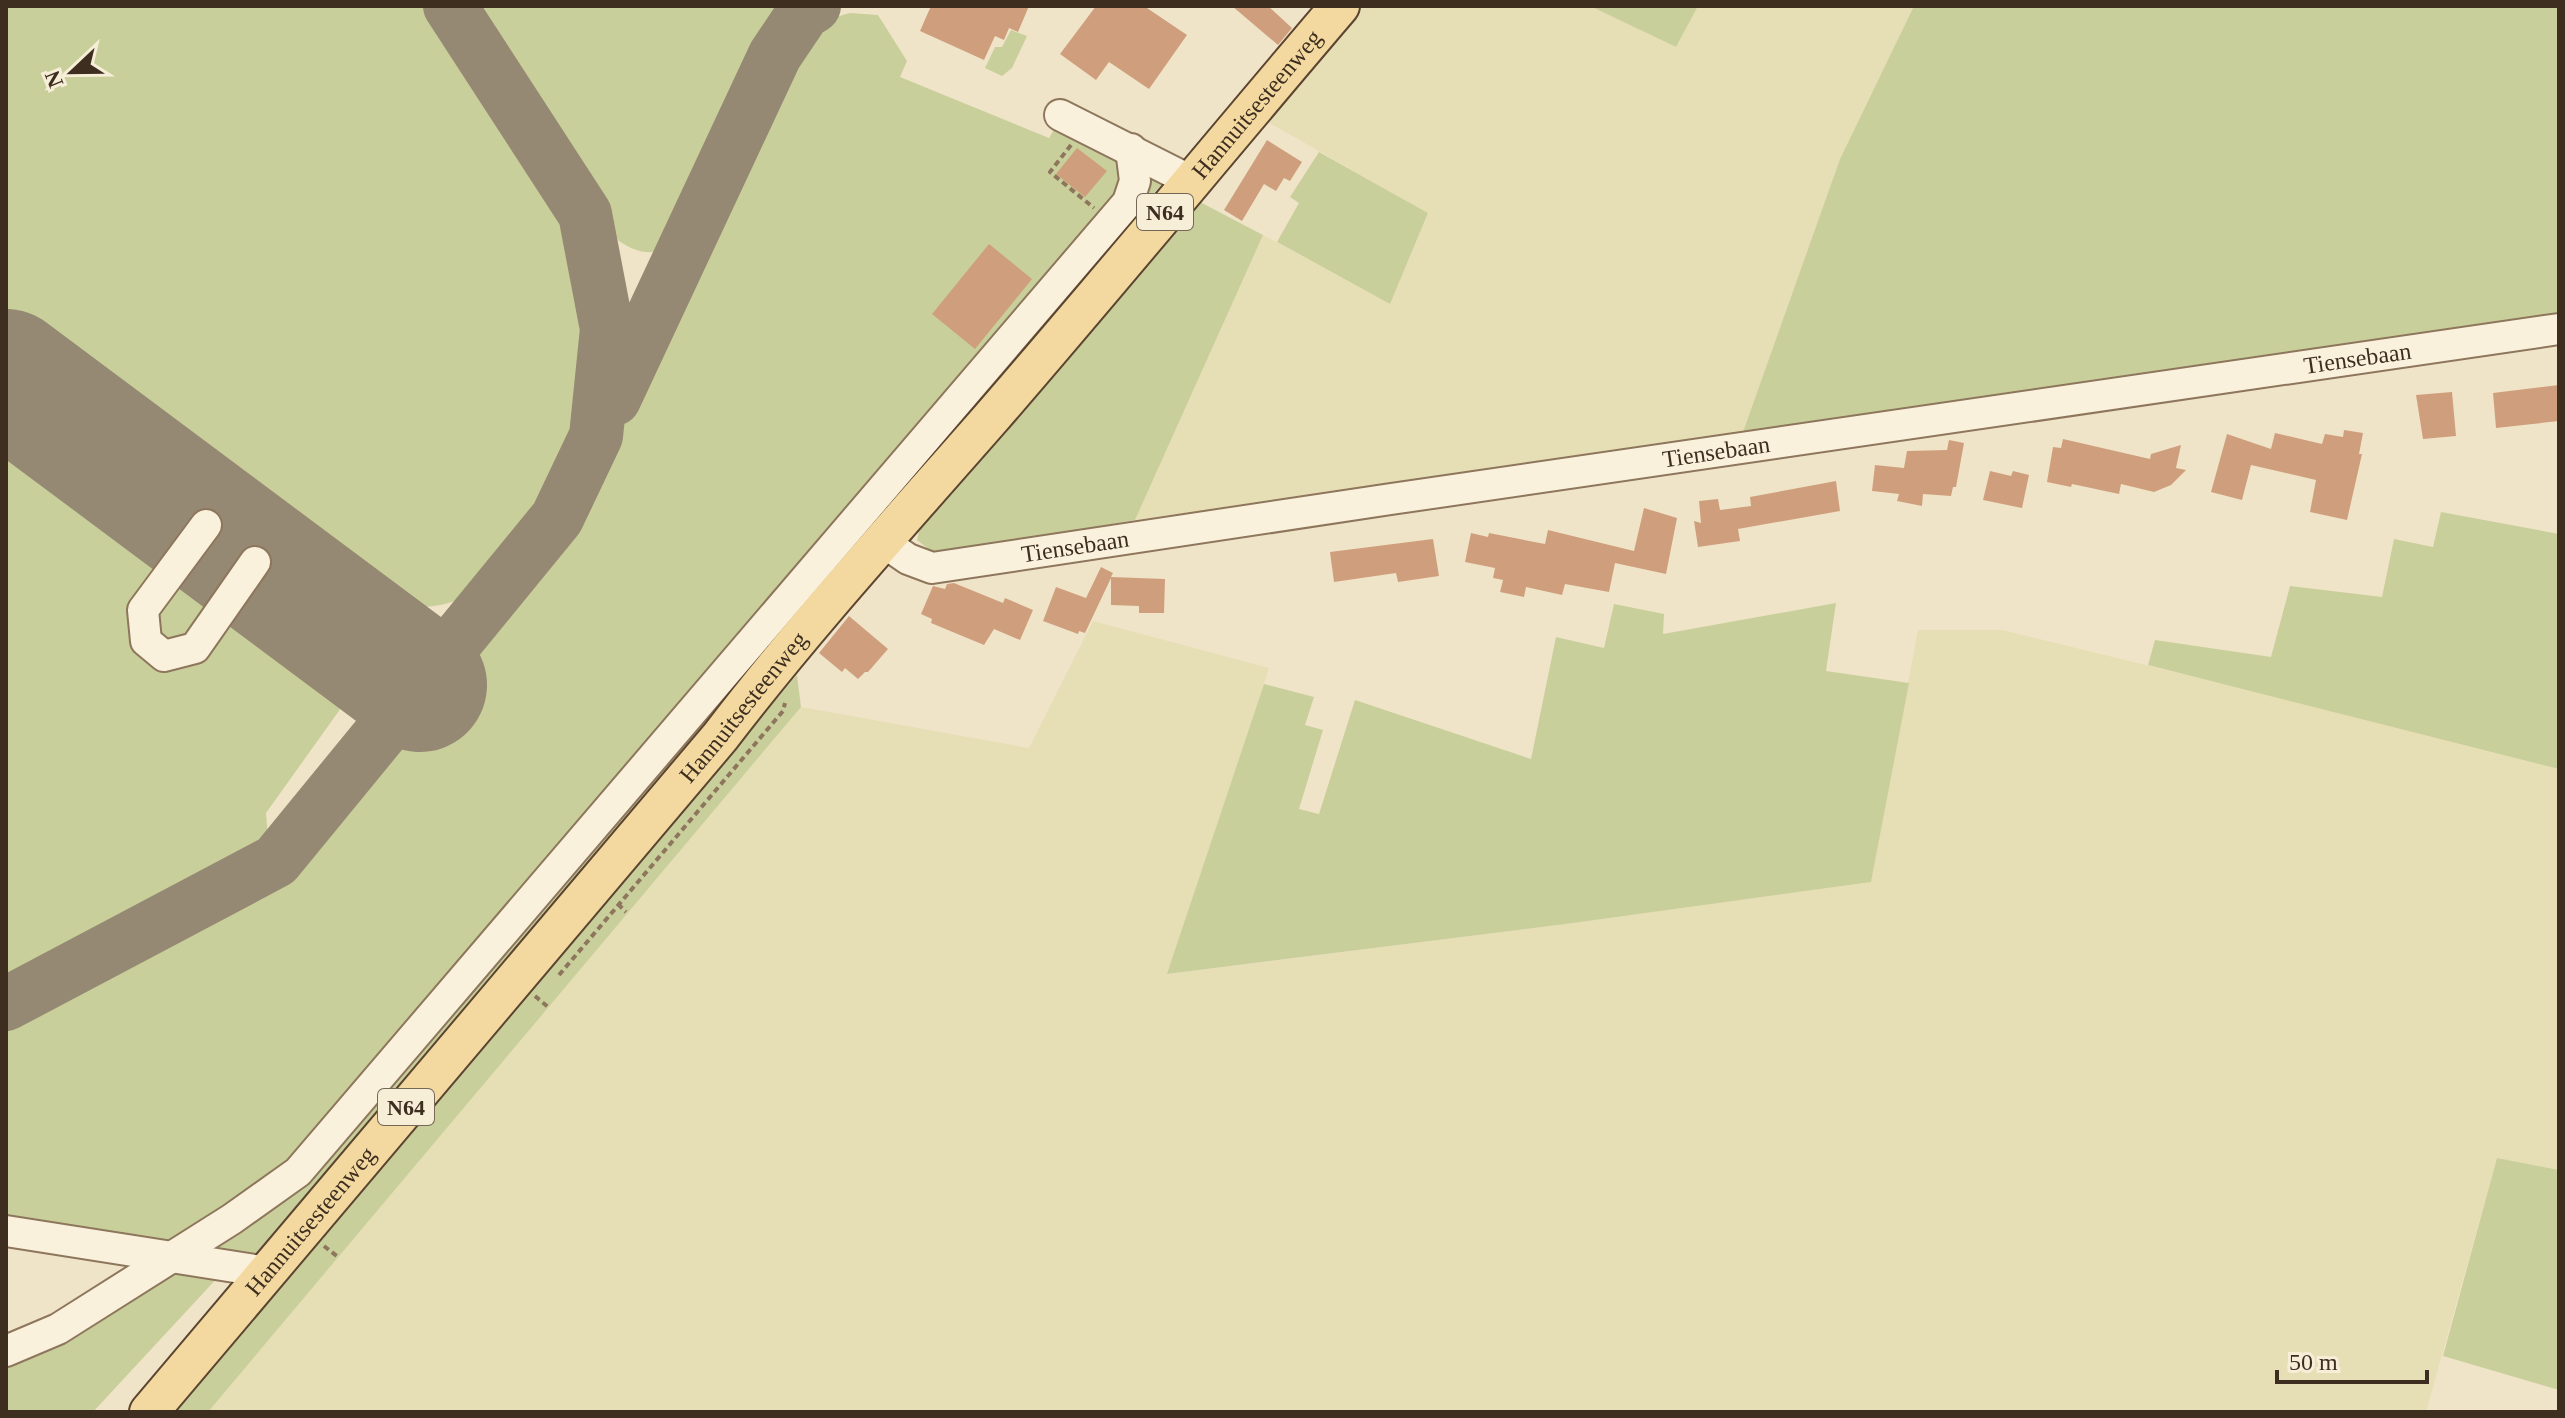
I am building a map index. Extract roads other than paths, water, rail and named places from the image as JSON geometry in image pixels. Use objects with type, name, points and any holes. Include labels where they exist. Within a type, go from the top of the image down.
[{"type":"main road","name":"Hannuitsesteenweg","points":[[149,1412],[882,541],[1340,6]]},
{"type":"street","points":[[1073,122],[1191,181]]},
{"type":"street","points":[[6,1351],[58,1329],[273,1192],[298,1172],[1128,202],[1135,181],[1131,149]]},
{"type":"street","name":"Tiensebaan","points":[[882,541],[908,559],[932,568],[2559,329]]},
{"type":"street","points":[[206,525],[143,610],[146,641],[164,656],[195,648],[255,562]]},
{"type":"street","points":[[6,1231],[267,1272]]}]
